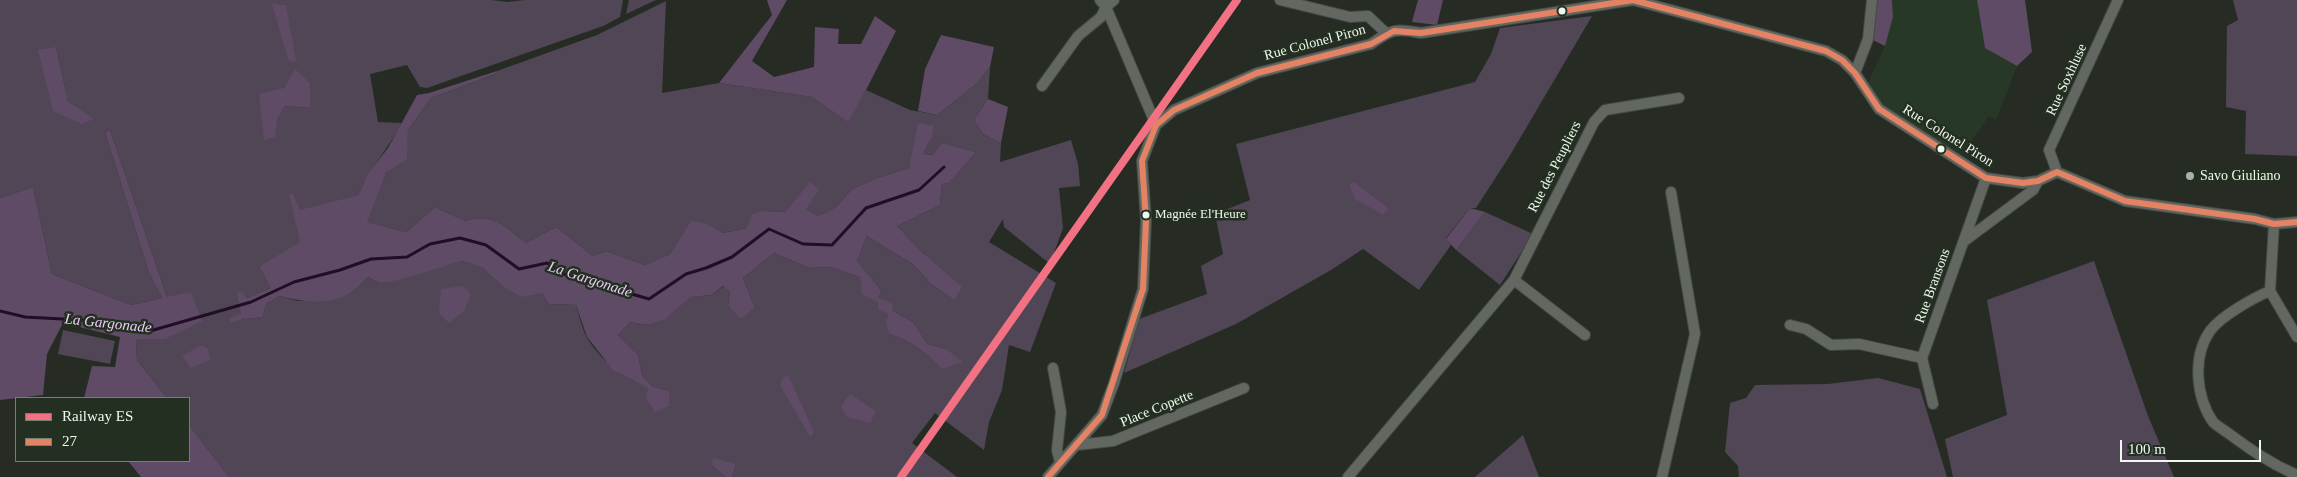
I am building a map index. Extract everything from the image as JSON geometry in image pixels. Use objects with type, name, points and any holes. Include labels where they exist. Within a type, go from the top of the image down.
[{"type":"street","points":[[1280,0],[1350,17],[1368,16],[1386,34]]},
{"type":"street","name":"Rue Colonel Piron","points":[[1048,477],[1102,415],[1114,383],[1143,289],[1146,221],[1142,161],[1156,126],[1174,110],[1257,73],[1371,44],[1386,34],[1400,29],[1422,32],[1633,0],[1826,51],[1842,60],[1854,73],[1879,110],[1986,178],[2023,183],[2038,180],[2057,172]]},
{"type":"street","points":[[1854,73],[1868,38],[1872,0]]},
{"type":"street","name":"Rue Soxhluse","points":[[2057,172],[2050,150],[2118,0]]},
{"type":"street","points":[[1042,86],[1078,36],[1101,17],[1107,2]]},
{"type":"street","points":[[1107,2],[1156,126]]},
{"type":"street","name":"Rue des Peupliers","points":[[1348,477],[1514,280],[1594,122],[1605,110],[1679,98]]},
{"type":"street","points":[[2057,172],[2125,201],[2255,219],[2274,224],[2297,222]]},
{"type":"street","name":"Rue Bransons","points":[[1922,358],[1986,178]]},
{"type":"street","points":[[1962,242],[2033,190],[2038,180]]},
{"type":"street","points":[[1662,477],[1695,334],[1671,192]]},
{"type":"street","points":[[2274,224],[2270,291],[2297,337]]},
{"type":"street","points":[[1514,280],[1585,335]]},
{"type":"street","points":[[2270,291],[2249,300],[2211,330],[2203,344],[2199,360],[2198,388],[2214,422],[2260,457],[2297,475]]},
{"type":"street","points":[[1790,325],[1806,329],[1831,345],[1859,344],[1922,358],[1934,404]]},
{"type":"street","points":[[1053,368],[1061,412],[1058,450],[1060,462]]},
{"type":"street","name":"Place Copette","points":[[1077,445],[1113,441],[1244,388]]},
{"type":"shaded area","points":[[0,0],[491,0],[507,2],[525,0],[623,0],[620,17],[603,26],[427,88],[420,87],[407,65],[370,74],[378,122],[402,123],[358,195],[300,211],[293,193],[301,242],[259,266],[270,288],[247,298],[241,313],[232,323],[244,319],[263,317],[266,304],[279,296],[298,301],[345,295],[368,277],[380,283],[462,261],[483,268],[503,287],[542,293],[549,304],[576,305],[587,338],[612,367],[644,385],[669,391],[652,386],[642,375],[638,355],[618,335],[630,322],[648,325],[663,320],[691,297],[712,295],[724,286],[730,292],[728,306],[741,318],[755,308],[743,278],[774,253],[809,268],[830,267],[860,277],[888,314],[889,334],[918,348],[942,368],[946,349],[928,344],[913,322],[893,311],[879,298],[881,290],[857,261],[867,236],[914,265],[930,283],[954,300],[924,254],[897,226],[940,205],[942,184],[949,183],[976,152],[942,143],[932,155],[923,154],[932,137],[909,168],[877,178],[852,189],[836,207],[818,216],[806,209],[810,183],[785,212],[763,211],[747,228],[723,233],[706,223],[691,222],[670,254],[645,265],[606,251],[593,256],[556,227],[526,243],[505,226],[491,220],[475,219],[465,221],[435,207],[406,232],[366,222],[386,173],[406,159],[408,130],[431,98],[495,74],[497,71],[597,35],[666,1],[662,93],[719,83],[812,97],[847,121],[866,90],[910,110],[937,115],[975,85],[990,67],[988,99],[974,120],[983,134],[1001,143],[1000,162],[1071,140],[1078,164],[1080,186],[1059,188],[1063,228],[1050,264],[1004,227],[1003,219],[989,242],[1056,283],[1030,352],[1009,345],[1002,390],[989,422],[984,450],[935,413],[912,443],[957,477],[732,477],[736,464],[712,465],[725,477],[229,477],[190,426],[190,397],[166,397],[137,360],[136,339],[165,339],[167,297],[110,130],[105,132],[149,273],[162,298],[131,305],[52,274],[33,187],[0,198]],"holes":[[[56,47],[68,101],[93,119],[53,111]],[[295,70],[309,108],[285,106],[277,120],[284,88]]]},
{"type":"shaded area","points":[[629,0],[656,0],[626,14]]},
{"type":"shaded area","points":[[767,0],[787,0],[752,61],[774,77],[814,67],[815,27],[839,29],[838,44],[861,44],[875,16],[896,31],[848,122],[812,97],[719,83],[772,15]]},
{"type":"shaded area","points":[[1418,0],[1443,0],[1437,25],[1412,22]]},
{"type":"shaded area","points":[[1877,0],[1892,0],[1893,17],[1885,46],[1871,39]]},
{"type":"shaded area","points":[[1892,0],[1977,0],[1985,48],[2017,66],[1996,120],[1989,116],[1962,154],[1889,114],[1868,83],[1885,46],[1893,17]]},
{"type":"shaded area","points":[[1977,0],[2025,0],[2032,52],[2017,66],[1985,48]]},
{"type":"shaded area","points":[[2233,0],[2297,0],[2297,156],[2245,154],[2246,111],[2226,107],[2227,26],[2238,20]]},
{"type":"shaded area","points":[[272,4],[286,5],[296,61],[293,62],[288,59]]},
{"type":"shaded area","points":[[1592,16],[1509,157],[1476,208],[1470,208],[1446,238],[1451,245],[1419,290],[1363,249],[1331,270],[1236,324],[1124,373],[1139,319],[1207,294],[1201,266],[1223,254],[1215,214],[1250,200],[1236,144],[1475,82],[1491,54],[1500,28]]},
{"type":"shaded area","points":[[941,35],[994,47],[990,67],[975,85],[937,115],[918,111],[925,69]]},
{"type":"shaded area","points":[[56,47],[68,101],[94,119],[82,124],[53,111],[38,50]]},
{"type":"shaded area","points":[[295,69],[310,83],[310,108],[285,106],[277,120],[275,137],[264,140],[259,94],[284,88]]},
{"type":"shaded area","points":[[497,71],[495,74],[431,98],[408,130],[407,159],[386,173],[367,222],[406,232],[435,207],[465,221],[475,219],[491,220],[505,226],[526,243],[556,227],[593,256],[606,251],[645,265],[670,254],[691,221],[706,223],[723,233],[747,228],[752,214],[763,211],[785,212],[810,182],[819,189],[806,209],[818,216],[836,207],[852,189],[877,178],[909,168],[918,123],[934,126],[932,137],[923,154],[932,155],[942,143],[976,152],[949,183],[942,184],[940,205],[897,226],[924,254],[962,287],[954,300],[930,283],[914,265],[867,236],[857,261],[881,290],[879,298],[892,303],[893,311],[913,322],[928,344],[946,349],[963,362],[942,369],[918,348],[889,334],[886,322],[888,314],[878,309],[878,302],[862,294],[860,277],[830,267],[809,268],[774,253],[743,278],[755,308],[741,319],[728,306],[730,292],[723,286],[712,295],[691,297],[664,320],[648,325],[630,322],[618,335],[638,355],[642,375],[652,386],[669,391],[669,406],[655,412],[646,398],[648,388],[613,370],[587,337],[576,305],[549,304],[542,293],[522,297],[503,287],[483,268],[462,261],[399,280],[380,283],[368,277],[349,293],[330,300],[304,301],[279,296],[266,304],[263,317],[244,319],[232,323],[229,319],[241,313],[237,292],[242,292],[247,298],[270,288],[259,266],[300,242],[289,194],[293,193],[300,210],[358,195],[368,174],[388,148],[417,95],[429,93]]},
{"type":"shaded area","points":[[988,99],[1008,107],[1001,143],[983,134],[974,120]]},
{"type":"shaded area","points":[[110,130],[167,297],[191,292],[202,321],[165,339],[136,339],[137,360],[166,397],[84,397],[92,366],[115,367],[120,337],[63,323],[47,354],[43,395],[0,400],[0,198],[33,187],[52,274],[131,305],[162,298],[149,273],[105,132]]},
{"type":"shaded area","points":[[1354,182],[1388,208],[1384,215],[1355,199],[1349,184]]},
{"type":"shaded area","points":[[1470,208],[1485,212],[1456,250],[1446,239]]},
{"type":"shaded area","points":[[1485,212],[1533,234],[1500,285],[1456,250]]},
{"type":"shaded area","points":[[2094,261],[2148,416],[2174,477],[1953,477],[1945,439],[2007,415],[1987,300]]},
{"type":"shaded area","points":[[463,286],[471,294],[464,311],[449,323],[439,313],[441,289]]},
{"type":"shaded area","points":[[63,330],[115,341],[110,364],[58,354]]},
{"type":"shaded area","points":[[202,345],[208,349],[210,360],[191,368],[182,356]]},
{"type":"shaded area","points":[[788,375],[814,432],[810,437],[780,385],[783,378]]},
{"type":"shaded area","points":[[1878,378],[1920,389],[1947,477],[1739,477],[1738,466],[1725,452],[1730,403],[1746,398],[1755,385],[1828,384]]},
{"type":"shaded area","points":[[850,394],[876,411],[870,423],[847,417],[841,406]]},
{"type":"shaded area","points":[[190,426],[229,477],[141,477],[129,462],[190,462]]},
{"type":"shaded area","points":[[1523,435],[1539,477],[1475,477]]},
{"type":"shaded area","points":[[713,458],[736,464],[732,477],[725,477],[712,465]]},
{"type":"waterway","name":"La Gargonade","points":[[0,311],[25,317],[81,320],[150,331],[251,302],[294,282],[340,270],[371,259],[407,257],[430,244],[460,238],[486,245],[519,269],[547,263],[566,275],[649,299],[686,274],[732,257],[769,229],[803,244],[832,245],[866,208],[919,190],[944,167]]},
{"type":"rail line","name":"ES","points":[[901,477],[1237,0]]},
{"type":"transit line","name":"27","points":[[1048,477],[1102,415],[1143,289],[1146,221],[1142,161],[1156,125],[1174,110],[1257,73],[1371,44],[1394,31],[1421,33],[1633,0],[1826,51],[1842,60],[1855,73],[1879,109],[1986,178],[2023,183],[2038,181],[2057,172],[2125,201],[2255,219],[2274,224],[2297,222]]},
{"type":"place","name":"Savo Giuliano","points":[[2190,176]]},
{"type":"place","name":"Magnée El'Heure","points":[[1146,215]]}]
